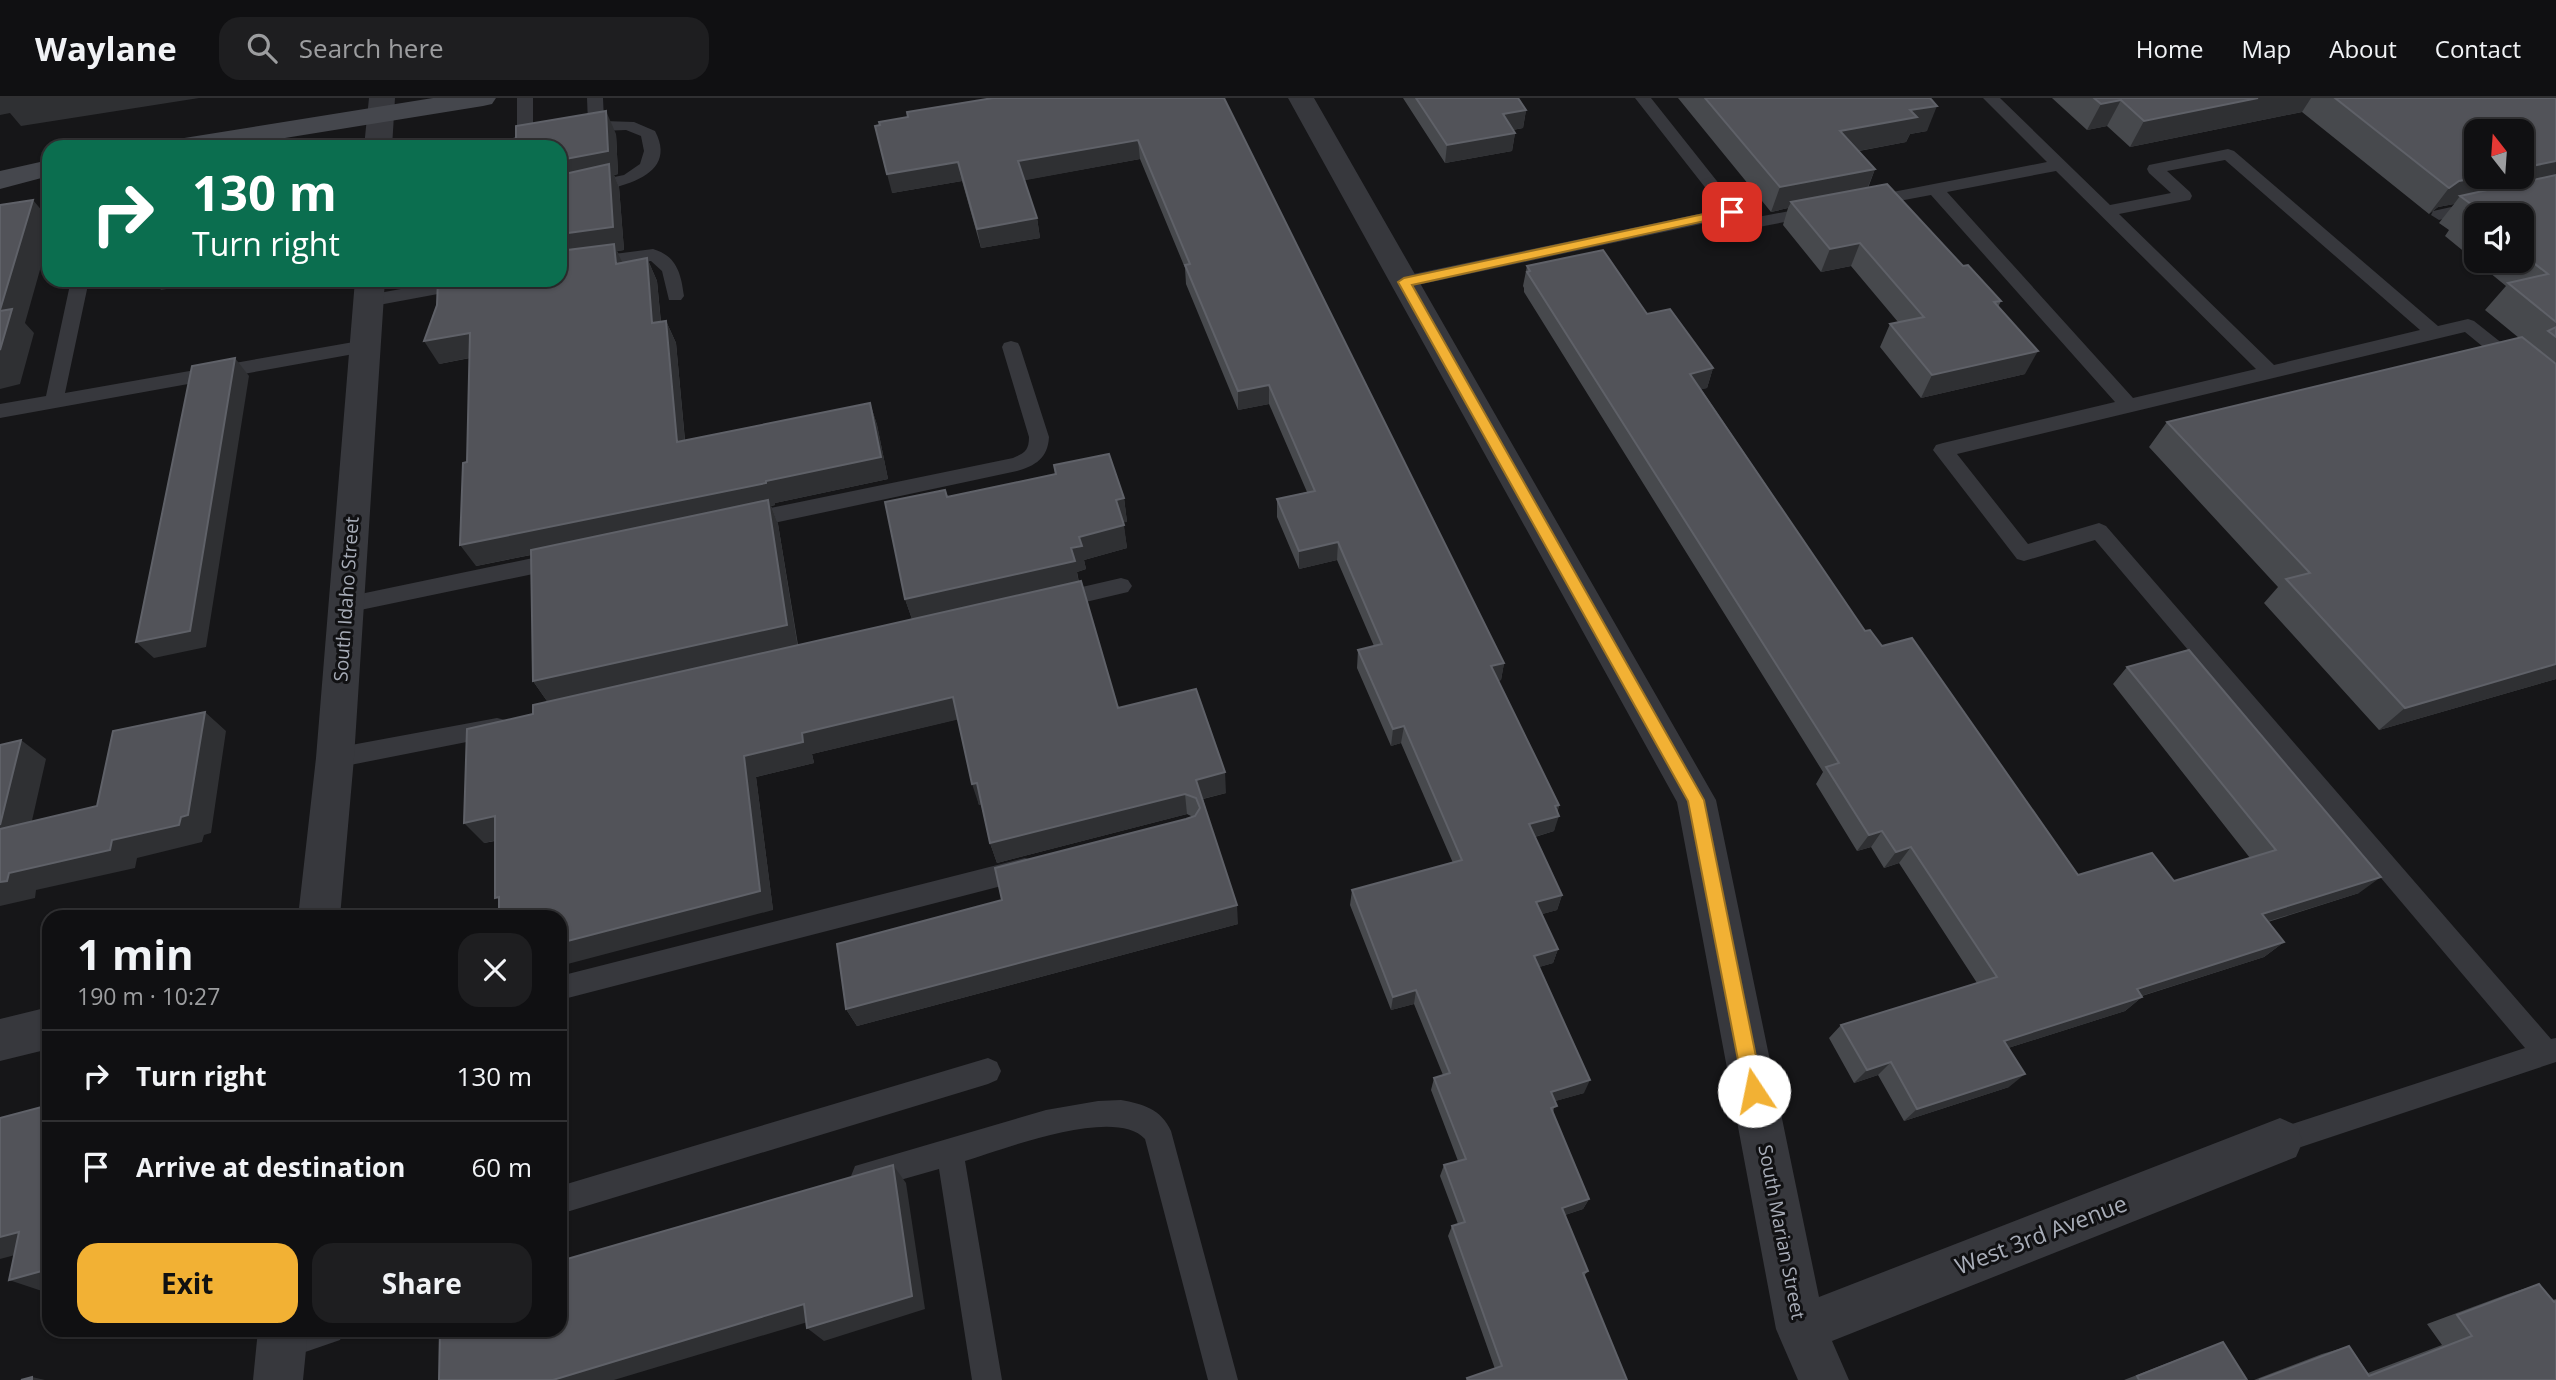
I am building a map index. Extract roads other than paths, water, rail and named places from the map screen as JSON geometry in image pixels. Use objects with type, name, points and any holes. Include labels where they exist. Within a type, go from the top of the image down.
[{"type":"main road","points":[[238,140],[381,106],[483,98]]},
{"type":"main road","points":[[0,180],[25,170]]},
{"type":"street","name":"South Marian Street","points":[[1301,98],[1696,800],[1801,1329],[1824,1380]]},
{"type":"street","points":[[379,140],[381,106]]},
{"type":"street","name":"South Idaho Street","points":[[320,910],[335,758],[369,291]]},
{"type":"street","points":[[0,1040],[42,1030]]},
{"type":"street","name":"West 3rd Avenue","points":[[1801,1329],[2280,1141]]},
{"type":"lane","points":[[524,98],[525,139],[596,127],[639,126],[649,134],[652,151],[649,166],[629,178],[567,191]]},
{"type":"lane","points":[[595,98],[596,127]]},
{"type":"lane","points":[[1643,98],[1738,219]]},
{"type":"lane","points":[[1991,98],[2270,372]]},
{"type":"lane","points":[[2107,211],[2184,196],[2155,169],[2228,154],[2434,333]]},
{"type":"lane","points":[[1404,282],[1738,219],[1846,206],[2060,165]]},
{"type":"lane","points":[[1934,189],[2129,406]]},
{"type":"lane","points":[[2439,215],[2464,210]]},
{"type":"lane","points":[[567,266],[653,255],[664,258],[671,268],[675,296]]},
{"type":"lane","points":[[54,401],[78,287]]},
{"type":"lane","points":[[369,291],[410,287]]},
{"type":"lane","points":[[2280,1141],[2551,1051],[2099,530],[2024,553],[1943,450],[2468,325],[2556,396]]},
{"type":"lane","points":[[0,411],[365,346]]},
{"type":"lane","points":[[728,525],[1017,464],[1033,458],[1040,448],[1039,438],[1011,347]]},
{"type":"lane","points":[[346,605],[579,556]]},
{"type":"lane","points":[[1040,605],[1121,586]]},
{"type":"lane","points":[[335,758],[524,721]]},
{"type":"lane","points":[[567,986],[1054,862]]},
{"type":"lane","points":[[567,1198],[988,1071]]},
{"type":"lane","points":[[842,1182],[1036,1126],[1110,1112],[1143,1117],[1157,1131],[1223,1380]]},
{"type":"lane","points":[[950,1152],[986,1380]]},
{"type":"lane","points":[[281,1352],[314,1337]]}]
